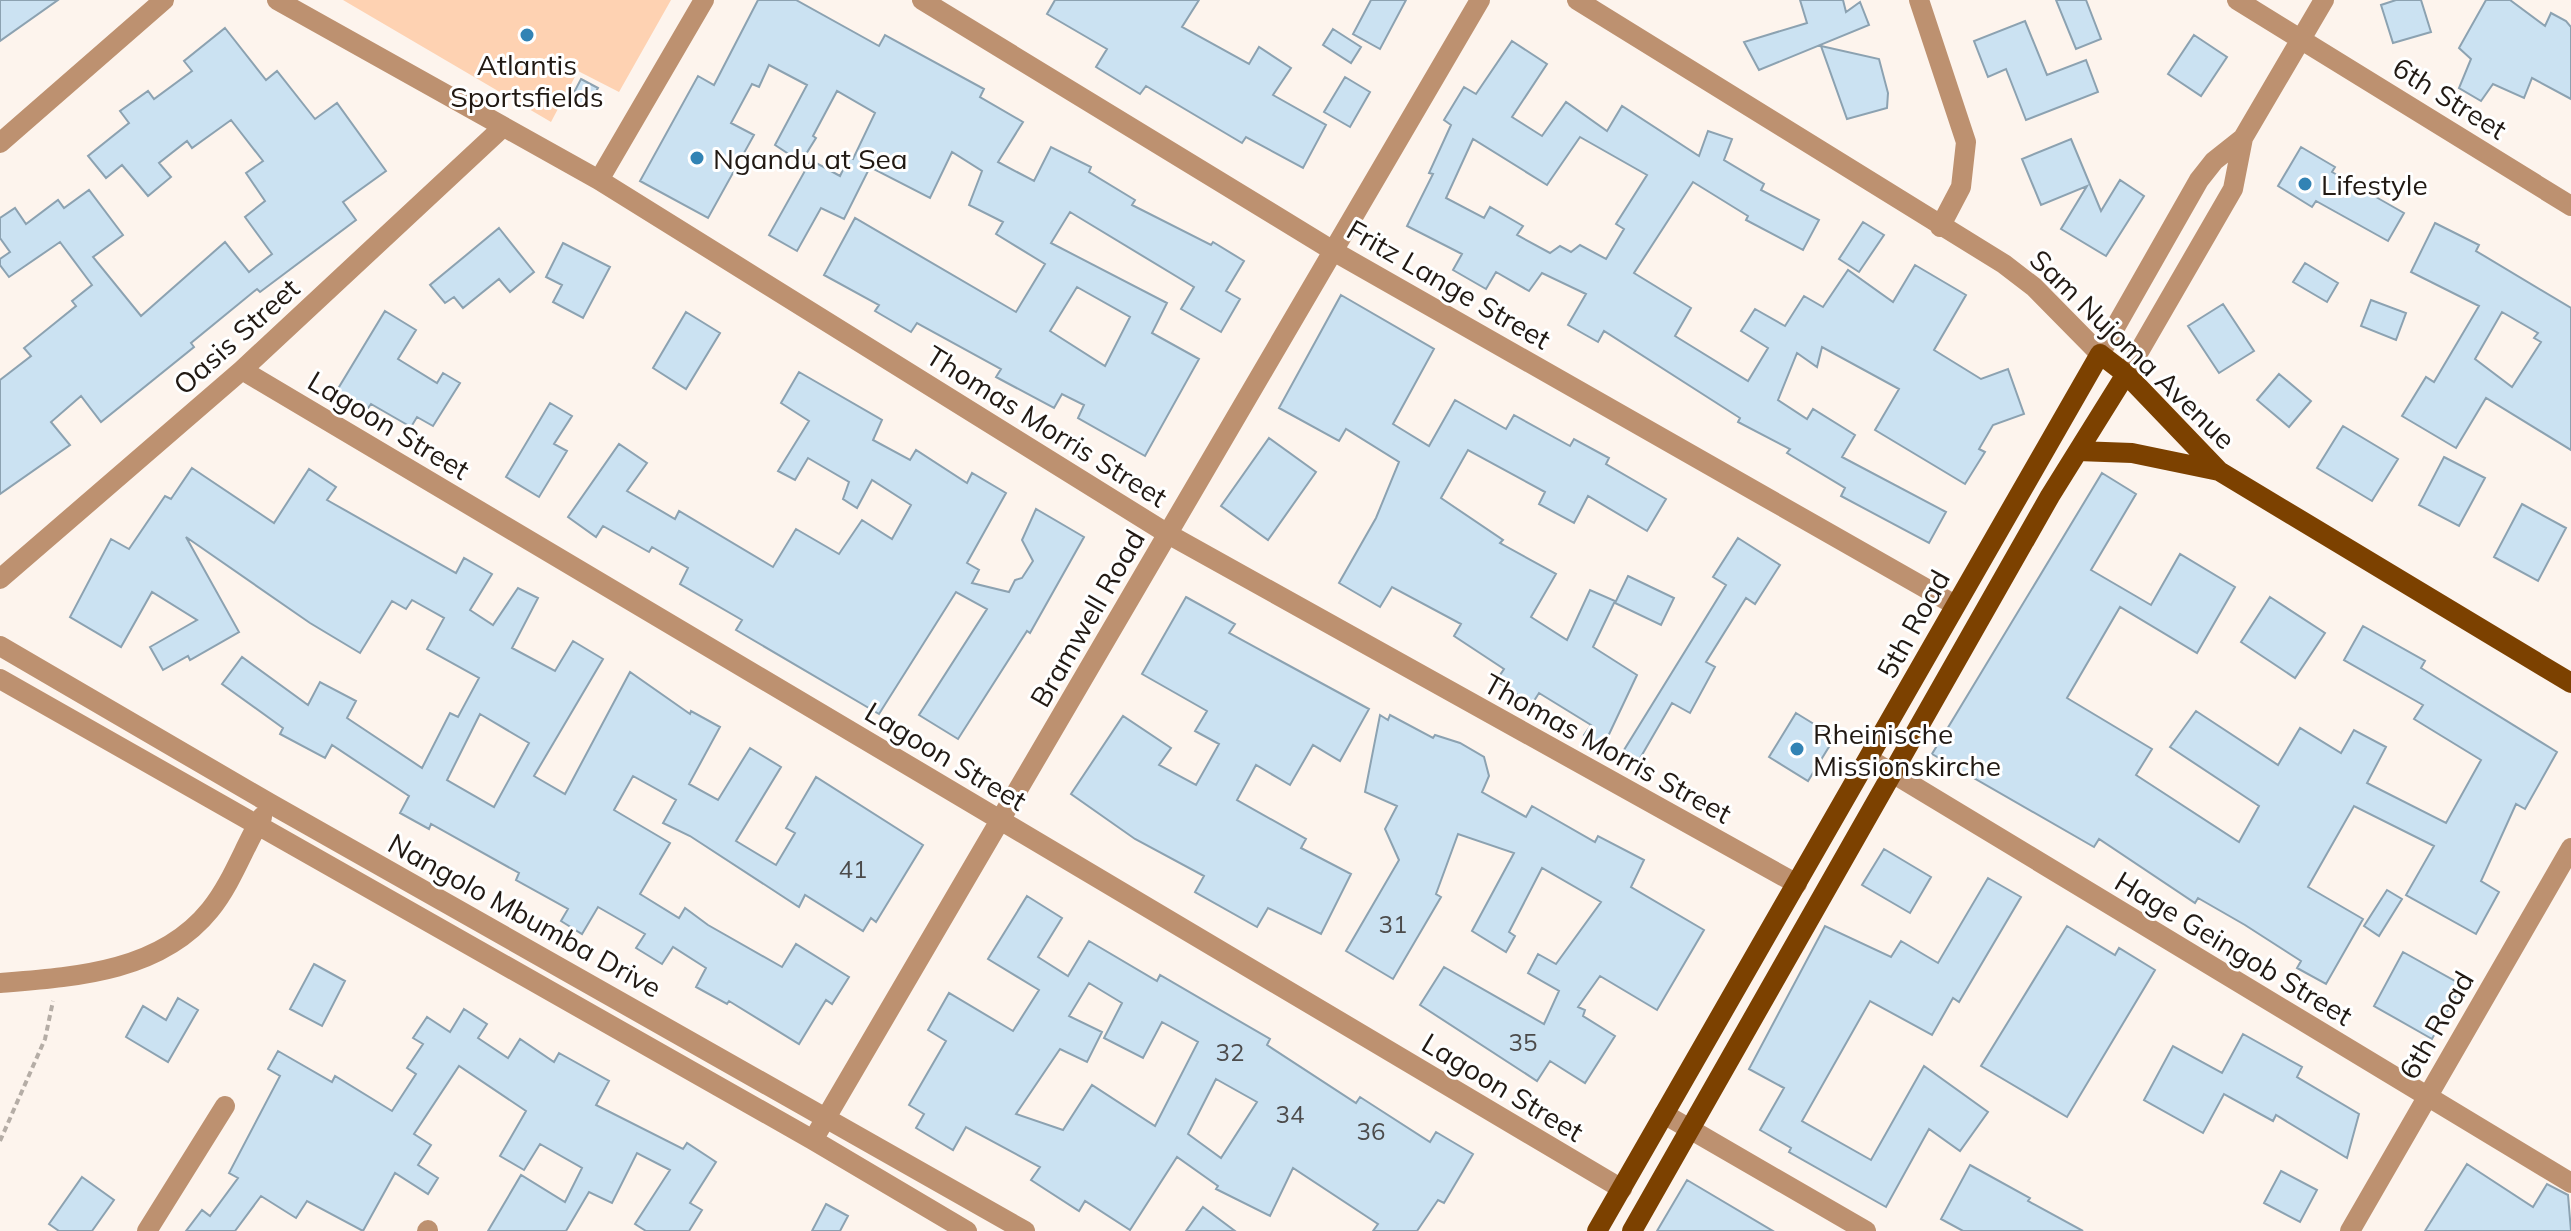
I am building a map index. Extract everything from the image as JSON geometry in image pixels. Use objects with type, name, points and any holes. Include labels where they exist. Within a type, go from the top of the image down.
[{"type":"main road","name":"Sam Nujoma Avenue","points":[[2100,354],[2126,374],[2219,471],[2571,683]]},
{"type":"main road","name":"5th Road","points":[[1597,1231],[2100,354]]},
{"type":"main road","name":"5th Road","points":[[1632,1231],[2078,451],[2126,374]]},
{"type":"main road","points":[[2078,451],[2132,453],[2219,471]]},
{"type":"street","points":[[0,143],[164,0]]},
{"type":"street","name":"Thomas Morris Street","points":[[277,0],[599,180],[1168,534],[1797,884]]},
{"type":"street","points":[[599,180],[704,0]]},
{"type":"street","name":"Fritz Lange Street","points":[[922,0],[1335,252],[1955,605]]},
{"type":"street","name":"Bramwell Road","points":[[813,1140],[1480,0]]},
{"type":"street","name":"Sam Nujoma Avenue","points":[[1577,0],[2004,264],[2034,287],[2100,354]]},
{"type":"street","points":[[1919,0],[1966,142],[1961,187],[1940,227]]},
{"type":"street","name":"6th Street","points":[[2237,0],[2571,206]]},
{"type":"street","name":"5th Road","points":[[2126,374],[2233,189],[2243,138],[2324,0]]},
{"type":"street","name":"Oasis Street","points":[[0,579],[242,370],[502,128]]},
{"type":"street","name":"5th Road","points":[[2100,354],[2199,180],[2214,161],[2243,138]]},
{"type":"street","name":"Lagoon Street","points":[[242,370],[1622,1189]]},
{"type":"street","name":"Nangolo Mbumba Drive","points":[[0,646],[271,804],[1025,1231]]},
{"type":"street","name":"Nangolo Mbumba Drive","points":[[0,679],[256,827],[813,1140],[967,1231]]},
{"type":"street","name":"Hage Geingob Street","points":[[1869,759],[2427,1099],[2571,1183]]},
{"type":"street","points":[[0,983],[57,979],[123,966],[178,942],[211,908],[271,804]]},
{"type":"street","name":"6th Road","points":[[2350,1231],[2571,848]]},
{"type":"street","points":[[147,1231],[225,1106]]},
{"type":"street","points":[[1664,1114],[1866,1231]]},
{"type":"path","points":[[0,1141],[45,1039],[57,979]]},
{"type":"shaded area","name":"Atlantis Sportsfields","points":[[343,0],[671,0],[619,92],[578,71],[551,122]]},
{"type":"building","points":[[0,0],[58,0],[0,41]]},
{"type":"building","points":[[758,0],[796,0],[879,46],[885,35],[984,89],[980,97],[1023,122],[998,162],[1034,181],[1051,147],[1091,167],[1089,172],[1135,200],[1132,205],[1211,245],[1213,242],[1244,261],[1226,291],[1240,299],[1221,332],[1181,309],[1194,287],[1070,212],[1051,243],[1167,303],[1152,333],[1199,359],[1145,456],[1078,418],[1084,405],[1062,394],[1054,408],[996,377],[1001,369],[917,323],[911,332],[875,311],[879,305],[824,275],[855,218],[1016,312],[1045,264],[996,234],[1003,222],[969,205],[982,171],[952,152],[930,198],[870,167],[844,219],[821,208],[797,251],[769,235],[811,160],[840,176],[849,157],[853,159],[875,113],[837,91],[813,136],[816,138],[801,162],[775,145],[807,85],[769,65],[759,87],[752,84],[731,123],[754,135],[708,218],[640,181],[698,76],[714,85]],"holes":[[[1077,287],[1130,317],[1105,366],[1050,331]]]},
{"type":"building","points":[[1055,0],[1199,0],[1182,27],[1249,64],[1259,47],[1291,68],[1273,95],[1326,125],[1303,168],[1246,137],[1242,143],[1146,86],[1140,94],[1096,67],[1107,49],[1047,14]]},
{"type":"building","points":[[1371,0],[1406,0],[1380,49],[1353,34]]},
{"type":"building","points":[[1800,0],[1843,0],[1846,12],[1860,2],[1869,25],[1759,70],[1744,42],[1807,23]]},
{"type":"building","points":[[2056,0],[2086,0],[2101,39],[2076,49]]},
{"type":"building","points":[[2396,0],[2421,0],[2431,32],[2393,43],[2381,5]]},
{"type":"building","points":[[2486,0],[2510,0],[2545,26],[2551,13],[2566,21],[2571,27],[2571,99],[2532,78],[2524,98],[2493,84],[2481,101],[2459,88],[2471,59],[2459,48]]},
{"type":"building","points":[[2025,21],[2047,75],[2086,60],[2098,92],[2026,120],[2006,69],[1988,77],[1974,41]]},
{"type":"building","points":[[225,28],[266,80],[277,71],[315,119],[337,103],[386,171],[343,202],[356,220],[260,292],[257,289],[191,343],[194,347],[101,422],[81,396],[51,422],[70,445],[0,494],[0,380],[31,356],[24,348],[76,306],[72,301],[92,285],[60,242],[9,277],[0,265],[0,259],[10,252],[0,238],[0,218],[15,208],[26,224],[58,200],[64,208],[89,190],[123,235],[93,257],[141,316],[225,242],[249,272],[272,254],[245,217],[265,201],[246,173],[263,161],[231,120],[192,148],[187,141],[159,163],[171,177],[148,196],[122,165],[106,178],[88,156],[129,123],[120,111],[148,91],[154,99],[192,71],[184,61]]},
{"type":"building","points":[[1333,29],[1361,47],[1351,63],[1323,45]]},
{"type":"building","points":[[2194,35],[2227,57],[2201,96],[2168,74]]},
{"type":"building","points":[[1512,41],[1547,64],[1512,117],[1542,136],[1566,102],[1607,131],[1622,106],[1699,156],[1708,131],[1732,139],[1724,160],[1764,184],[1761,190],[1819,220],[1803,250],[1746,220],[1748,216],[1693,182],[1634,273],[1691,308],[1675,336],[1748,381],[1768,348],[1741,331],[1755,309],[1785,326],[1804,296],[1823,307],[1848,270],[1893,302],[1915,265],[1966,295],[1934,350],[1981,379],[2008,369],[2024,414],[1993,425],[1979,449],[1985,452],[1965,484],[1875,430],[1899,389],[1822,347],[1817,367],[1797,353],[1778,400],[1807,419],[1813,409],[1855,435],[1842,457],[1946,512],[1929,543],[1841,496],[1845,488],[1787,453],[1790,449],[1738,422],[1740,418],[1604,331],[1598,342],[1568,325],[1586,294],[1542,273],[1529,291],[1496,272],[1486,289],[1453,270],[1462,254],[1407,226],[1433,174],[1429,173],[1451,125],[1444,120],[1464,87],[1476,94]],"holes":[[[1580,137],[1647,175],[1616,224],[1624,229],[1606,259],[1580,245],[1571,252],[1560,246],[1550,253],[1517,235],[1523,226],[1490,207],[1484,218],[1446,198],[1473,139],[1547,185]]]},
{"type":"building","points":[[1821,46],[1879,59],[1888,93],[1887,108],[1847,119]]},
{"type":"building","points":[[1345,77],[1370,92],[1350,127],[1324,112]]},
{"type":"building","points":[[581,79],[598,88],[587,108],[570,100]]},
{"type":"building","points":[[2071,139],[2101,211],[2120,180],[2144,196],[2106,256],[2061,229],[2087,186],[2041,205],[2022,159]]},
{"type":"building","points":[[2301,147],[2335,167],[2332,172],[2404,213],[2388,241],[2316,201],[2312,207],[2278,186]]},
{"type":"building","points":[[1863,222],[1884,235],[1859,272],[1839,259]]},
{"type":"building","points":[[2435,223],[2479,245],[2476,251],[2571,308],[2571,450],[2486,398],[2456,448],[2402,416],[2426,377],[2434,382],[2479,306],[2411,272]],"holes":[[[2502,312],[2538,333],[2534,338],[2541,342],[2512,387],[2475,359]]]},
{"type":"building","points":[[499,228],[534,272],[510,292],[499,279],[463,308],[454,297],[445,303],[430,285]]},
{"type":"building","points":[[563,243],[610,267],[583,318],[553,302],[562,285],[546,277]]},
{"type":"building","points":[[2305,263],[2338,283],[2327,302],[2293,282]]},
{"type":"building","points":[[1341,295],[1434,349],[1393,424],[1429,446],[1455,400],[1506,429],[1514,415],[1570,446],[1574,439],[1609,458],[1606,464],[1666,499],[1647,531],[1588,496],[1574,523],[1539,504],[1545,492],[1468,450],[1441,498],[1503,540],[1500,543],[1556,574],[1531,617],[1567,640],[1590,590],[1615,601],[1593,647],[1637,675],[1603,747],[1584,735],[1591,725],[1539,693],[1532,704],[1496,681],[1504,669],[1454,636],[1461,624],[1392,587],[1380,607],[1339,583],[1376,518],[1399,462],[1346,429],[1339,441],[1279,408]]},
{"type":"building","points":[[2371,300],[2406,313],[2396,340],[2361,326]]},
{"type":"building","points":[[2223,304],[2254,351],[2219,373],[2188,326]]},
{"type":"building","points":[[385,311],[416,330],[398,359],[437,383],[443,373],[460,383],[433,426],[417,417],[411,427],[371,404],[366,411],[336,392]]},
{"type":"building","points":[[686,312],[720,333],[686,389],[653,368]]},
{"type":"building","points":[[799,372],[882,420],[873,440],[910,460],[916,450],[967,483],[972,473],[1006,493],[967,563],[979,570],[972,583],[1009,592],[1015,580],[1022,578],[1033,561],[1022,540],[1036,509],[1084,537],[1030,633],[1027,631],[958,739],[919,715],[987,609],[956,592],[879,714],[736,630],[742,620],[680,584],[688,568],[652,547],[649,552],[603,526],[596,537],[568,517],[619,444],[647,463],[627,491],[675,519],[679,511],[773,567],[796,529],[839,554],[862,520],[892,539],[911,505],[872,480],[857,508],[843,499],[849,482],[808,458],[795,480],[778,471],[809,421],[781,403]]},
{"type":"building","points":[[2279,374],[2311,401],[2289,427],[2257,400]]},
{"type":"building","points":[[550,403],[572,416],[554,444],[567,451],[539,497],[506,477]]},
{"type":"building","points":[[2343,426],[2398,459],[2372,501],[2317,468]]},
{"type":"building","points":[[1269,438],[1316,472],[1268,540],[1221,506]]},
{"type":"building","points":[[2444,457],[2485,478],[2459,526],[2419,505]]},
{"type":"building","points":[[192,468],[274,523],[309,469],[336,487],[327,500],[456,573],[464,558],[492,574],[470,610],[493,625],[518,588],[538,598],[512,648],[555,671],[573,641],[603,659],[534,776],[565,794],[630,672],[690,714],[691,711],[720,727],[689,784],[718,800],[750,748],[781,767],[736,841],[776,865],[795,833],[786,828],[816,777],[923,845],[876,922],[871,918],[863,931],[805,895],[799,907],[690,836],[663,823],[676,800],[633,776],[614,810],[670,843],[640,894],[679,918],[685,908],[708,925],[782,967],[796,944],[849,977],[832,1004],[826,1000],[799,1044],[729,1001],[727,1004],[696,987],[706,968],[673,947],[662,964],[636,948],[645,934],[598,907],[582,934],[561,921],[568,909],[516,880],[519,873],[431,824],[429,829],[400,813],[409,796],[332,745],[325,758],[280,734],[283,728],[222,684],[242,657],[308,705],[320,682],[356,701],[347,718],[422,768],[450,713],[458,717],[479,678],[427,649],[444,618],[412,600],[406,609],[392,601],[360,653],[310,623],[186,537],[239,632],[190,660],[188,656],[163,670],[150,647],[197,620],[152,592],[121,647],[70,617],[111,539],[129,549],[165,496],[171,499]],"holes":[[[480,714],[529,743],[494,807],[447,780]]]},
{"type":"building","points":[[2102,473],[2136,494],[2091,570],[2151,605],[2180,554],[2235,587],[2197,653],[2120,607],[2067,698],[2152,749],[2136,775],[2239,842],[2259,806],[2170,747],[2196,711],[2278,765],[2300,728],[2341,753],[2354,730],[2386,747],[2367,783],[2446,823],[2481,760],[2414,719],[2423,705],[2344,660],[2363,626],[2425,661],[2421,668],[2557,752],[2525,809],[2516,804],[2481,881],[2499,892],[2476,934],[2406,895],[2434,846],[2354,806],[2308,887],[2363,919],[2326,984],[2297,968],[2301,961],[2245,925],[2198,898],[2195,903],[2099,839],[2094,847],[1932,754]]},
{"type":"building","points":[[2522,504],[2566,528],[2538,581],[2494,557]]},
{"type":"building","points":[[1738,538],[1780,565],[1755,604],[1746,598],[1706,662],[1715,667],[1690,713],[1672,703],[1639,760],[1624,750],[1726,585],[1713,577]]},
{"type":"building","points":[[1628,576],[1674,598],[1661,625],[1615,603]]},
{"type":"building","points":[[1186,597],[1235,624],[1229,633],[1369,709],[1340,761],[1313,745],[1290,785],[1256,765],[1237,800],[1306,839],[1301,848],[1351,874],[1321,934],[1268,908],[1257,927],[1195,892],[1204,876],[1135,839],[1071,794],[1123,716],[1171,748],[1159,765],[1196,785],[1219,744],[1195,731],[1207,711],[1142,674]]},
{"type":"building","points":[[2270,597],[2325,633],[2295,678],[2241,642]]},
{"type":"building","points":[[1796,713],[1835,737],[1808,781],[1769,757]]},
{"type":"building","points":[[1380,715],[1388,720],[1390,715],[1433,738],[1435,735],[1460,743],[1484,757],[1489,776],[1482,792],[1526,817],[1532,806],[1595,842],[1598,836],[1644,860],[1631,887],[1704,930],[1657,1010],[1600,976],[1578,1007],[1585,1010],[1583,1016],[1615,1036],[1585,1083],[1550,1061],[1537,1081],[1420,1005],[1444,967],[1544,1024],[1559,991],[1528,973],[1538,954],[1556,964],[1601,902],[1542,868],[1509,932],[1515,936],[1506,952],[1472,931],[1514,853],[1458,834],[1436,894],[1441,897],[1393,979],[1346,951],[1399,860],[1385,829],[1397,806],[1365,792]]},
{"type":"building","points":[[1884,849],[1931,877],[1910,913],[1862,885]]},
{"type":"building","points":[[1988,878],[2021,897],[1959,1002],[1953,998],[1932,1035],[1870,1001],[1802,1121],[1871,1160],[1924,1066],[1988,1112],[1960,1151],[1929,1129],[1886,1207],[1789,1152],[1791,1148],[1760,1130],[1784,1088],[1749,1069],[1825,926],[1891,957],[1901,941],[1938,963]]},
{"type":"building","points":[[2387,890],[2402,899],[2379,936],[2364,926]]},
{"type":"building","points":[[1027,896],[1062,918],[1038,957],[1068,976],[1089,941],[1157,981],[1160,975],[1270,1039],[1267,1045],[1356,1103],[1360,1097],[1430,1142],[1436,1132],[1473,1154],[1444,1203],[1438,1200],[1417,1231],[1373,1231],[1378,1224],[1293,1168],[1270,1216],[1216,1189],[1218,1186],[1177,1157],[1130,1230],[1085,1201],[1079,1211],[1031,1180],[1040,1167],[966,1127],[953,1150],[916,1128],[924,1114],[909,1105],[946,1041],[928,1030],[949,993],[1013,1031],[1039,990],[988,959]],"holes":[[[1089,983],[1122,1003],[1104,1038],[1143,1058],[1162,1022],[1198,1042],[1155,1126],[1092,1085],[1063,1130],[1016,1114],[1060,1049],[1087,1062],[1102,1032],[1069,1016]],[[1216,1079],[1257,1102],[1221,1158],[1188,1134]]]},
{"type":"building","points":[[2067,926],[2115,955],[2119,948],[2155,970],[2067,1117],[1981,1066]]},
{"type":"building","points":[[2403,952],[2462,985],[2432,1039],[2374,1006]]},
{"type":"building","points":[[314,964],[345,981],[322,1026],[290,1009]]},
{"type":"building","points":[[178,998],[198,1010],[168,1062],[126,1037],[143,1006],[166,1020]]},
{"type":"building","points":[[464,1009],[487,1024],[478,1038],[508,1058],[520,1039],[554,1062],[559,1053],[609,1081],[596,1105],[683,1149],[687,1143],[716,1162],[690,1203],[702,1210],[689,1231],[646,1231],[635,1224],[670,1170],[637,1153],[612,1203],[589,1192],[566,1231],[488,1231],[521,1175],[565,1202],[582,1168],[540,1144],[524,1170],[500,1156],[526,1111],[459,1066],[414,1134],[431,1145],[418,1165],[438,1178],[428,1194],[395,1173],[363,1231],[307,1201],[296,1218],[261,1196],[235,1231],[186,1231],[202,1210],[210,1216],[238,1178],[229,1173],[280,1076],[268,1069],[278,1051],[332,1082],[335,1076],[392,1111],[416,1074],[407,1068],[423,1044],[413,1038],[427,1017],[450,1032]]},
{"type":"building","points":[[2243,1034],[2302,1067],[2297,1077],[2359,1114],[2347,1158],[2276,1115],[2273,1121],[2224,1094],[2203,1133],[2144,1100],[2173,1046],[2222,1073]]},
{"type":"building","points":[[2467,1164],[2533,1207],[2547,1184],[2568,1195],[2571,1231],[2425,1231]]},
{"type":"building","points":[[1970,1165],[2083,1231],[1963,1231],[1941,1219]]},
{"type":"building","points":[[2281,1171],[2317,1190],[2300,1222],[2264,1203]]},
{"type":"building","points":[[82,1177],[114,1200],[92,1231],[59,1231],[49,1224]]},
{"type":"building","points":[[1687,1180],[1773,1231],[1657,1231]]},
{"type":"building","points":[[826,1204],[848,1216],[840,1231],[812,1231]]},
{"type":"building","points":[[1203,1207],[1235,1231],[1186,1231]]},
{"type":"place","name":"Atlantis Sportsfields","points":[[527,35]]},
{"type":"place","name":"Ngandu at Sea","points":[[697,158]]},
{"type":"place","name":"Lifestyle","points":[[2305,184]]},
{"type":"place","name":"Rheinische Missionskirche","points":[[1797,749]]}]
